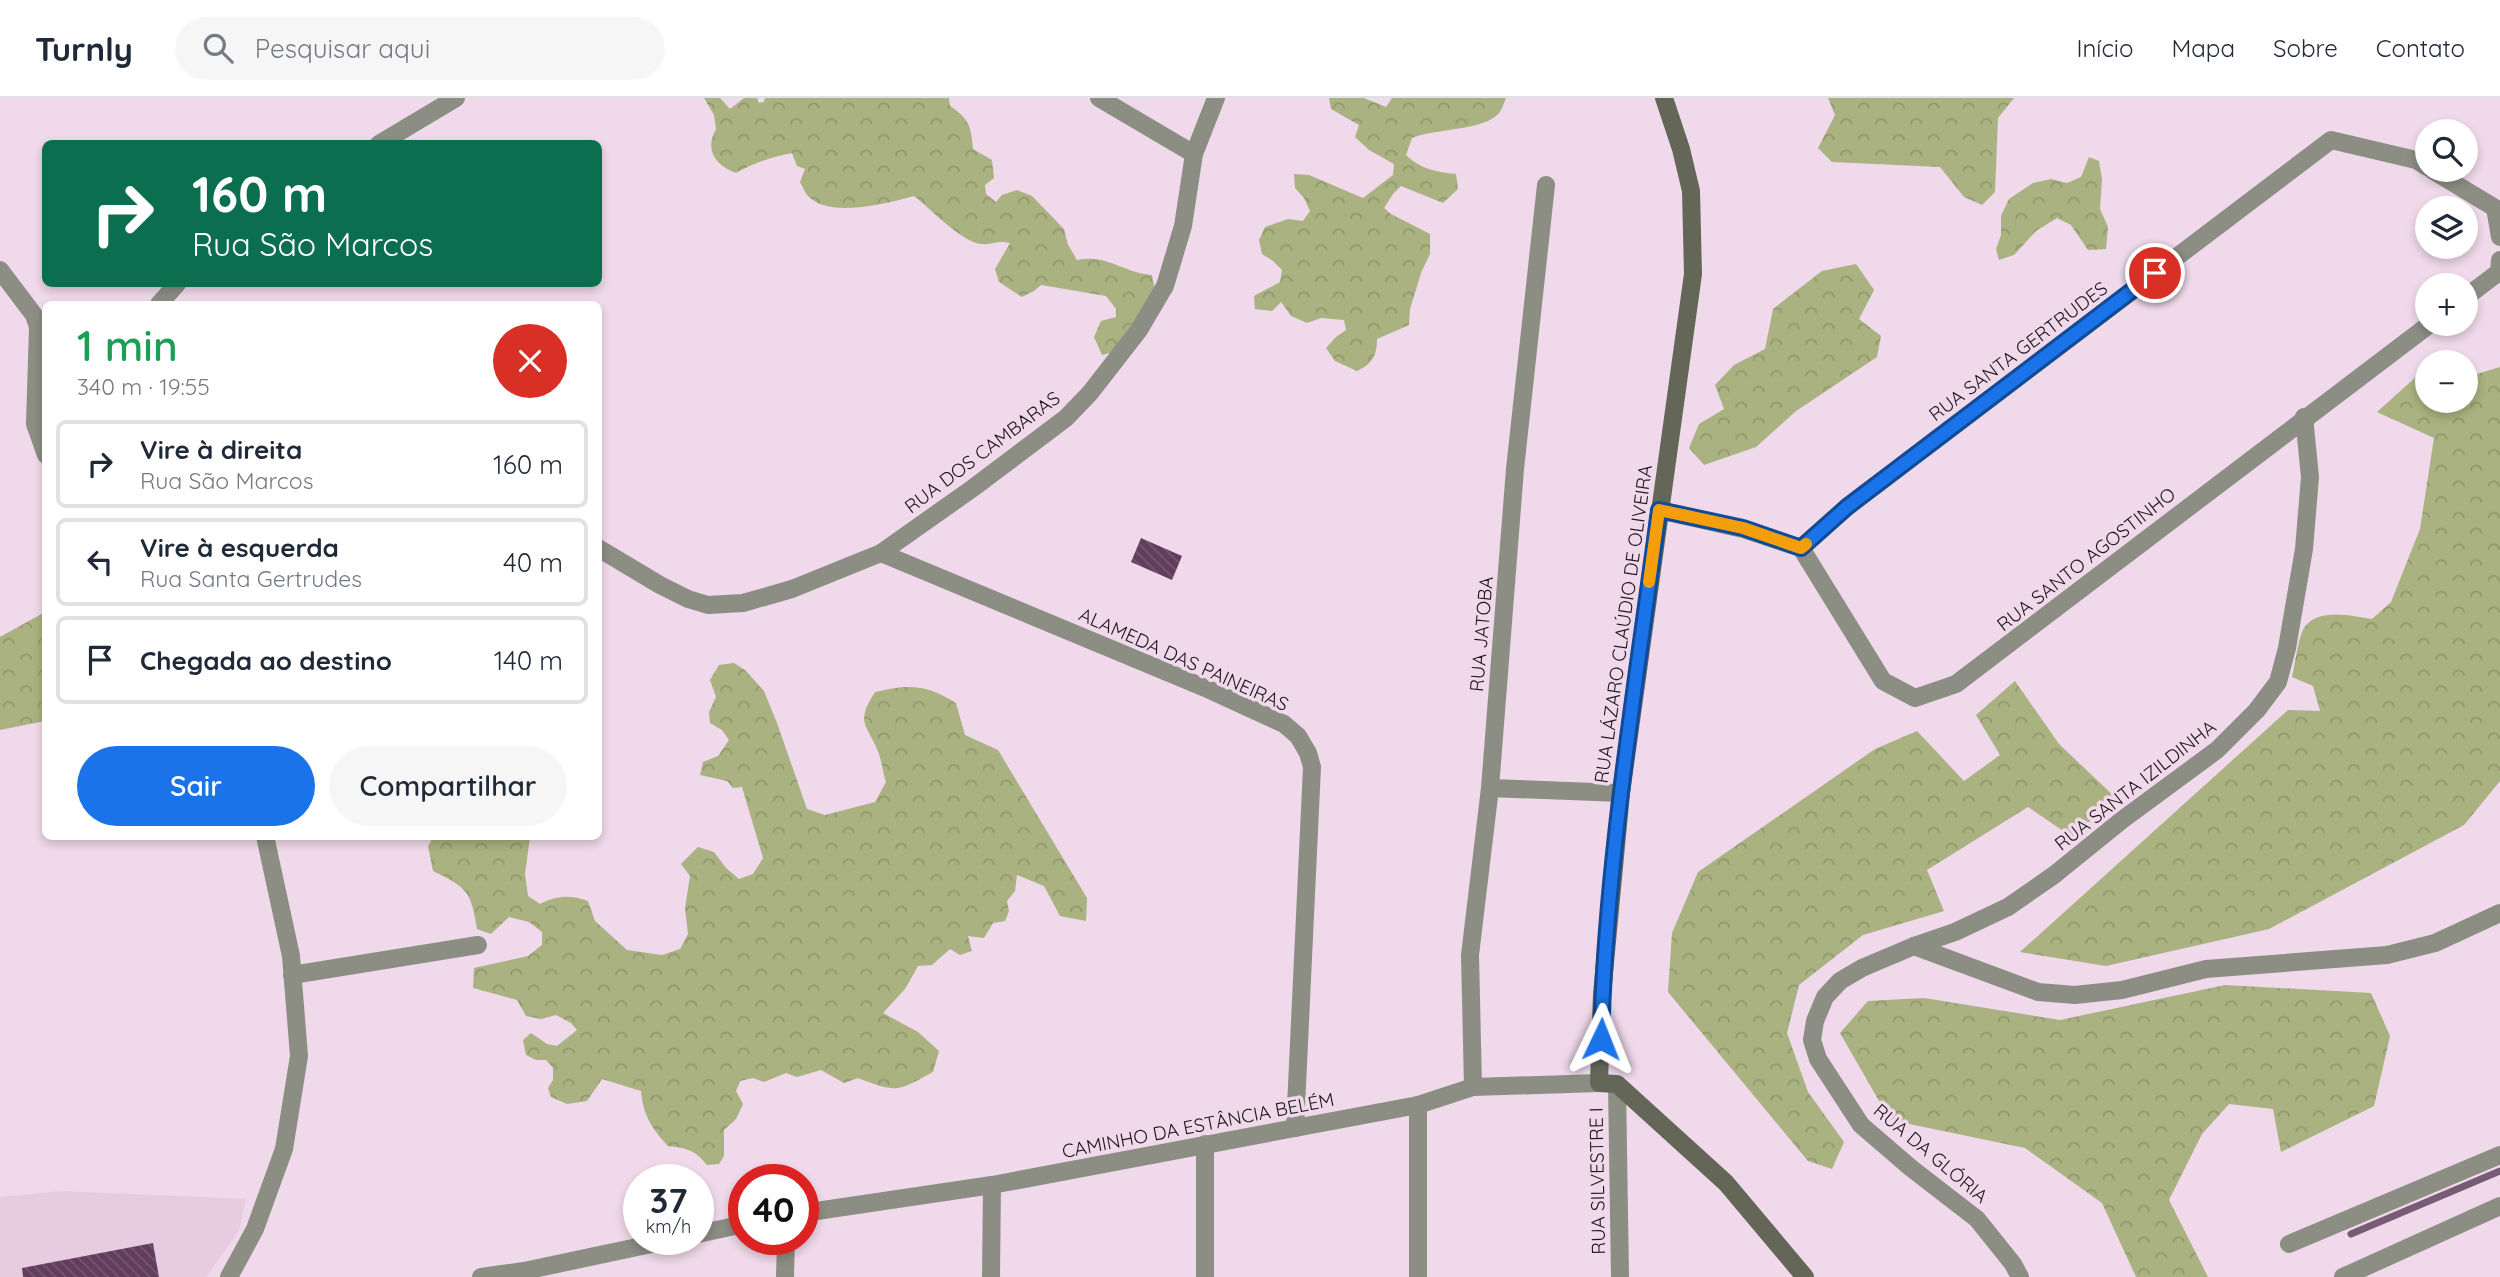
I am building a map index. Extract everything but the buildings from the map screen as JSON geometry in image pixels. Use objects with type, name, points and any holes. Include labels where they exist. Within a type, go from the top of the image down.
[{"type":"street","points":[[386,140],[456,98]]},
{"type":"street","points":[[1099,98],[1195,154]]},
{"type":"street","name":"RUA DOS CAMBARAS","points":[[602,550],[688,599],[708,605],[743,603],[792,589],[881,553],[1042,438],[1090,393],[1139,330],[1164,286],[1183,226],[1195,154],[1216,98]]},
{"type":"street","name":"RUA LÁZARO CLAÚDIO DE OLIVEIRA","points":[[1608,1083],[1602,994],[1621,793],[1693,275],[1691,191],[1681,149],[1664,98]]},
{"type":"street","name":"RUA SANTA GERTRUDES","points":[[1801,548],[1847,507],[2331,140],[2415,160]]},
{"type":"street","points":[[2452,182],[2495,208],[2500,237]]},
{"type":"street","name":"RUA JATOBA","points":[[1473,1087],[1471,955],[1490,788],[1515,469],[1546,185]]},
{"type":"street","points":[[2478,288],[2499,272],[2500,260]]},
{"type":"street","points":[[0,270],[34,315],[38,327],[35,424],[42,444]]},
{"type":"street","points":[[162,301],[174,287]]},
{"type":"street","name":"RUA SANTO AGOSTINHO","points":[[1801,548],[1882,681],[1915,698],[1955,684],[1972,673],[2304,417],[2415,335]]},
{"type":"street","name":"RUA SANTA IZILDINHA","points":[[1914,946],[1955,932],[2008,907],[2054,875],[2122,820],[2217,750],[2264,701],[2278,682],[2287,648],[2304,548],[2310,477],[2304,417]]},
{"type":"street","points":[[1659,510],[1743,528],[1801,548]]},
{"type":"street","name":"ALAMEDA DAS PAINEIRAS","points":[[881,553],[1210,690],[1284,724],[1298,736],[1312,766],[1295,1128]]},
{"type":"street","points":[[1490,788],[1621,793]]},
{"type":"street","points":[[229,1277],[256,1229],[284,1149],[299,1056],[291,956],[266,840]]},
{"type":"street","points":[[1914,946],[2038,992],[2075,995],[2122,990],[2206,968],[2387,955],[2435,943],[2500,913]]},
{"type":"street","points":[[292,975],[478,945]]},
{"type":"street","name":"RUA DA GLÓRIA","points":[[1914,946],[1862,968],[1840,981],[1825,997],[1815,1021],[1812,1040],[1818,1059],[1861,1125],[1977,1219],[2013,1264],[2020,1277]]},
{"type":"street","points":[[1608,1083],[1726,1183],[1760,1220],[1805,1277]]},
{"type":"street","name":"CAMINHO DA ESTÂNCIA BELÉM","points":[[819,1211],[992,1185],[1418,1105],[1473,1087],[1608,1083]]},
{"type":"street","name":"RUA SILVESTRE I","points":[[1608,1083],[1620,1277]]},
{"type":"street","points":[[1418,1105],[1418,1277]]},
{"type":"street","points":[[1205,1144],[1205,1277]]},
{"type":"street","points":[[2289,1244],[2500,1155]]},
{"type":"street","points":[[991,1277],[992,1185]]},
{"type":"street","points":[[2343,1277],[2500,1206]]},
{"type":"street","points":[[481,1277],[524,1274],[623,1251]]},
{"type":"street","points":[[785,1277],[786,1255]]},
{"type":"shaded area","points":[[61,1191],[246,1199],[239,1231],[206,1277],[0,1277],[0,1197]]},
{"type":"green space","points":[[704,98],[720,98],[730,109],[744,98],[757,98],[759,103],[764,102],[765,98],[949,98],[950,106],[968,123],[973,149],[992,160],[994,178],[985,185],[986,194],[996,202],[1002,195],[1017,190],[1032,196],[1064,229],[1068,245],[1077,260],[1098,260],[1152,275],[1155,291],[1114,352],[1102,355],[1094,337],[1101,321],[1116,317],[1116,309],[1106,296],[1041,285],[1022,297],[999,282],[995,269],[1010,243],[986,244],[965,238],[914,196],[859,207],[830,207],[818,203],[807,195],[800,182],[805,169],[797,166],[792,153],[749,166],[736,173],[729,170],[714,156],[711,144],[716,129],[714,115]]},
{"type":"green space","points":[[1329,98],[1364,98],[1386,107],[1392,98],[1506,98],[1499,113],[1492,119],[1412,138],[1406,155],[1429,169],[1456,174],[1458,189],[1443,203],[1401,186],[1384,208],[1430,234],[1430,254],[1410,309],[1409,325],[1377,339],[1373,359],[1357,371],[1335,361],[1326,348],[1346,330],[1344,320],[1321,318],[1307,323],[1291,316],[1281,302],[1272,311],[1255,309],[1254,296],[1280,282],[1282,270],[1262,254],[1259,240],[1265,227],[1288,219],[1303,221],[1310,211],[1295,188],[1294,174],[1309,175],[1363,198],[1393,175],[1394,164],[1369,150],[1355,137],[1359,125],[1331,109]]},
{"type":"green space","points":[[1828,98],[2014,98],[1998,118],[1995,192],[1982,205],[1964,197],[1940,167],[1832,162],[1818,148],[1835,115]]},
{"type":"green space","points":[[2089,157],[2099,161],[2102,179],[2100,209],[2108,227],[2106,249],[2088,250],[2071,225],[2057,218],[2036,231],[2014,255],[1999,260],[1996,249],[2001,235],[2001,216],[2009,199],[2033,183],[2051,179],[2067,183],[2081,177]]},
{"type":"green space","points":[[1856,264],[1874,290],[1859,319],[1881,336],[1877,357],[1796,411],[1756,447],[1704,465],[1689,448],[1699,424],[1724,409],[1715,385],[1734,365],[1765,349],[1773,309],[1822,271]]},
{"type":"green space","points":[[2500,367],[2500,781],[2464,825],[2269,929],[2106,966],[2020,952],[2288,710],[2320,711],[2313,686],[2292,677],[2304,628],[2310,621],[2326,615],[2372,619],[2391,602],[2420,529],[2434,438],[2377,412],[2415,378],[2415,413],[2478,413],[2478,374]]},
{"type":"green space","points":[[42,614],[42,722],[0,730],[0,637]]},
{"type":"green space","points":[[734,663],[745,670],[764,691],[807,809],[825,815],[875,802],[886,782],[879,754],[864,718],[875,692],[917,687],[935,692],[956,703],[965,735],[998,750],[1087,898],[1086,921],[1060,916],[1044,886],[1017,875],[1015,891],[1007,901],[1009,911],[1005,921],[993,923],[984,938],[968,936],[972,951],[960,955],[950,949],[932,965],[918,966],[905,989],[883,1013],[918,1032],[939,1051],[933,1072],[897,1088],[858,1078],[844,1083],[821,1070],[797,1077],[786,1073],[764,1082],[753,1078],[740,1081],[736,1091],[743,1104],[736,1119],[724,1130],[724,1156],[719,1164],[714,1164],[706,1164],[694,1153],[668,1146],[662,1140],[646,1114],[641,1091],[602,1079],[587,1101],[567,1104],[551,1097],[548,1088],[553,1080],[553,1068],[546,1060],[536,1060],[526,1055],[523,1040],[531,1033],[547,1044],[557,1046],[577,1030],[571,1023],[556,1015],[541,1019],[526,1016],[517,1000],[473,988],[474,968],[528,956],[542,945],[542,932],[529,922],[509,917],[491,934],[477,929],[473,907],[466,892],[433,871],[428,846],[431,840],[530,840],[525,874],[528,896],[540,904],[564,897],[588,901],[595,921],[627,950],[662,955],[680,949],[688,934],[685,908],[690,876],[681,864],[698,847],[714,852],[739,879],[753,874],[763,858],[742,787],[733,788],[727,781],[700,775],[703,762],[718,756],[729,740],[722,730],[710,723],[709,712],[716,697],[710,680],[719,665]]},
{"type":"green space","points":[[2015,681],[2059,744],[2116,798],[2072,837],[2028,807],[1927,870],[1944,911],[1863,935],[1799,985],[1787,1033],[1808,1092],[1844,1142],[1832,1169],[1808,1161],[1668,992],[1672,933],[1698,872],[1875,749],[1917,731],[1964,781],[2000,755],[1976,715]]},
{"type":"green space","points":[[2225,985],[2371,993],[2390,1036],[2374,1106],[2281,1152],[2273,1109],[2229,1104],[2202,1134],[2169,1200],[2208,1277],[2136,1277],[2102,1203],[2025,1148],[1890,1120],[1840,1033],[1868,1001],[1924,998],[2060,1020]]},
{"type":"waterway","points":[[2351,1234],[2500,1171]]},
{"type":"slow traffic","points":[[1649,582],[1659,510],[1743,528],[1801,548],[1806,544]]},
{"type":"route","points":[[1601,1039],[1606,943],[1619,817],[1659,510],[1743,528],[1801,548],[1847,507],[2155,273]]}]
